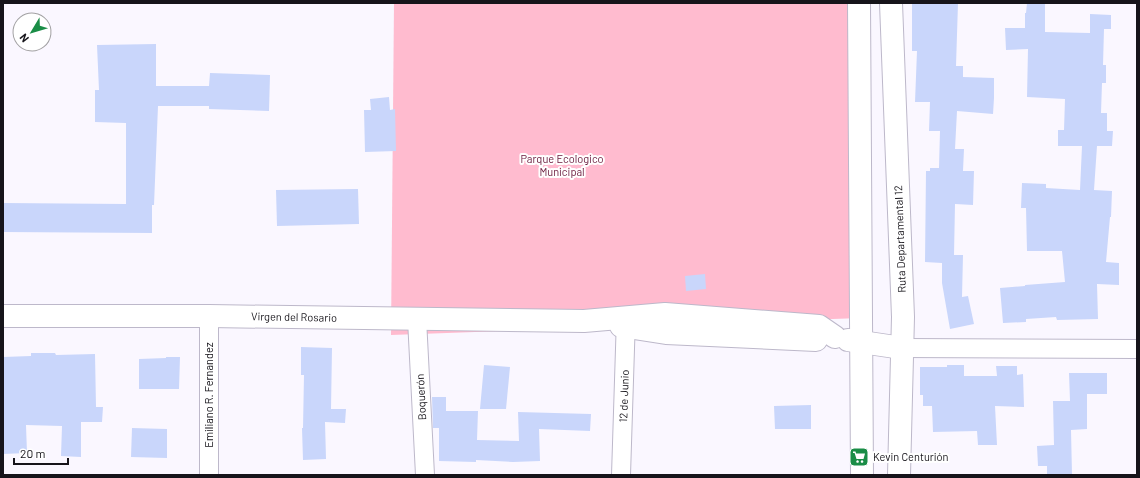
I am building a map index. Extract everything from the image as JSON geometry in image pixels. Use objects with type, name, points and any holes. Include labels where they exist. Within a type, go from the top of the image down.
[{"type":"main road","points":[[859,3],[862,475]]},
{"type":"main road","name":"Ruta Departamental 12","points":[[891,3],[903,317],[899,475]]},
{"type":"main road","name":"Virgen del Rosario","points":[[3,316],[209,316],[626,322],[665,314],[819,326],[835,337],[862,342]]},
{"type":"main road","points":[[862,342],[902,348]]},
{"type":"street","name":"Emiliano R. Fernandez","points":[[209,316],[209,475]]},
{"type":"street","name":"Boquerón","points":[[417,319],[425,475]]},
{"type":"street","name":"12 de Junio","points":[[622,475],[626,322]]},
{"type":"street","points":[[902,348],[1137,349]]},
{"type":"green space","name":"Parque Ecologico Municipal","points":[[394,3],[859,3],[861,318],[391,335]]},
{"type":"building","points":[[912,3],[958,3],[956,66],[963,66],[963,77],[994,78],[993,114],[957,111],[955,149],[964,149],[963,171],[974,171],[973,205],[955,204],[954,255],[963,255],[962,297],[968,296],[974,324],[950,329],[942,283],[942,263],[925,262],[926,171],[930,171],[930,168],[939,168],[940,131],[929,131],[930,102],[915,102],[917,51],[912,51]]},
{"type":"building","points":[[1027,3],[1045,3],[1045,32],[1090,33],[1090,14],[1111,15],[1111,29],[1104,29],[1103,65],[1106,65],[1106,83],[1102,83],[1101,113],[1107,113],[1107,131],[1113,131],[1112,146],[1097,146],[1094,190],[1112,191],[1106,262],[1119,263],[1119,285],[1097,284],[1098,319],[1057,320],[1056,317],[1026,319],[1026,322],[1003,323],[1000,288],[1065,282],[1062,251],[1027,251],[1026,208],[1021,208],[1022,183],[1046,184],[1046,188],[1080,190],[1082,146],[1058,146],[1058,130],[1064,130],[1065,99],[1027,97],[1028,49],[1006,50],[1005,28],[1025,28]]},
{"type":"building","points":[[156,44],[156,86],[209,86],[210,73],[270,75],[269,111],[209,109],[209,106],[158,106],[154,205],[152,205],[152,233],[3,232],[3,203],[126,204],[126,123],[95,122],[95,90],[99,90],[97,45]]},
{"type":"building","points":[[389,97],[390,110],[395,109],[396,151],[365,152],[364,110],[371,110],[370,99]]},
{"type":"building","points":[[358,189],[359,224],[277,226],[276,190]]},
{"type":"building","points":[[705,274],[706,289],[686,291],[685,276]]},
{"type":"building","points":[[301,347],[332,348],[331,409],[346,409],[345,423],[325,422],[326,459],[303,460],[302,428],[304,375],[301,375]]},
{"type":"building","points":[[31,353],[55,353],[56,355],[95,354],[96,407],[103,407],[102,422],[81,422],[81,457],[61,456],[62,426],[26,425],[27,453],[3,454],[3,357],[31,356]]},
{"type":"building","points":[[180,357],[179,389],[139,389],[139,359]]},
{"type":"building","points":[[484,365],[510,367],[506,409],[480,409]]},
{"type":"building","points":[[947,365],[964,365],[964,376],[997,376],[996,366],[1017,366],[1017,375],[1023,374],[1024,407],[995,406],[997,445],[978,445],[977,431],[933,432],[932,406],[923,406],[923,395],[920,395],[920,367],[947,367]]},
{"type":"building","points":[[1069,373],[1107,373],[1107,394],[1087,394],[1087,429],[1071,430],[1072,475],[1047,475],[1047,466],[1038,466],[1037,446],[1054,445],[1053,401],[1070,401]]},
{"type":"building","points":[[432,397],[446,397],[446,411],[478,411],[477,440],[519,441],[518,412],[591,414],[590,431],[539,429],[540,461],[439,461],[439,428],[433,428]]},
{"type":"building","points":[[811,405],[811,429],[775,429],[774,406]]},
{"type":"building","points":[[132,428],[167,429],[167,458],[131,457]]},
{"type":"place","name":"Kevin Centurión","points":[[859,457]]}]
